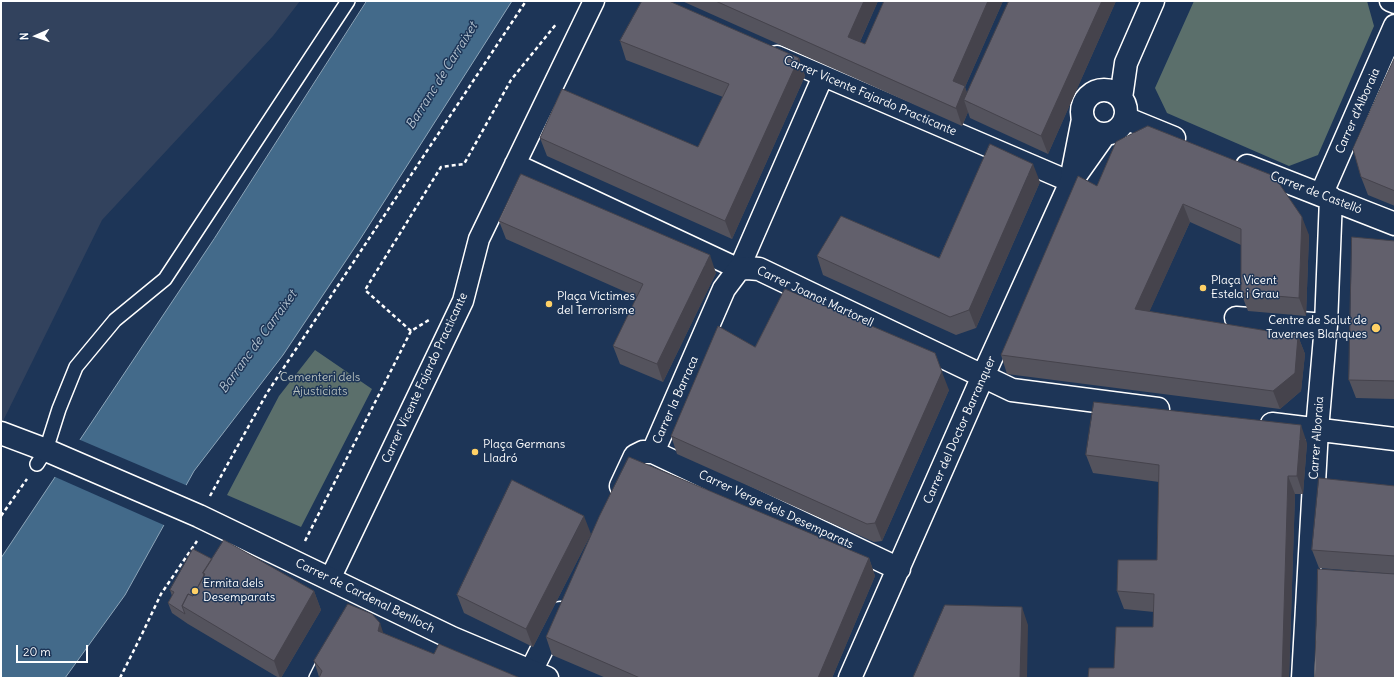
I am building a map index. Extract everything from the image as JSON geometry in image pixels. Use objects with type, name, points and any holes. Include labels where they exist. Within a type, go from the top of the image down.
[{"type":"street","name":"Carrer Vicente Fajardo Practicante","points":[[330,579],[463,301],[479,239],[594,1]]},
{"type":"street","points":[[1101,90],[1126,63],[1153,1]]},
{"type":"street","points":[[1390,1],[1395,3]]},
{"type":"street","name":"Carrer d'Alboraia","points":[[1326,196],[1395,26]]},
{"type":"street","name":"Carrer Vicente Fajardo Practicante","points":[[760,49],[1071,182]]},
{"type":"street","points":[[1126,63],[1123,108],[1118,130],[1111,133],[1098,133],[1092,130],[1083,119],[1082,111],[1088,98],[1101,90],[1108,90],[1115,93],[1123,108],[1192,145]]},
{"type":"street","points":[[739,269],[823,76]]},
{"type":"street","name":"Carrer del Doctor Barranquer","points":[[1071,182],[1083,119]]},
{"type":"street","name":"Carrer del Doctor Barranquer","points":[[850,678],[983,376],[1071,182],[1104,134]]},
{"type":"street","name":"Carrer de Castelló","points":[[1228,159],[1395,224]]},
{"type":"street","name":"Carrer Joanot Martorell","points":[[515,164],[739,269],[759,269],[1012,390],[1177,412]]},
{"type":"street","name":"Carrer Alboraia","points":[[1304,678],[1317,430],[1326,325],[1326,196]]},
{"type":"street","name":"Carrer la Barraca","points":[[611,506],[635,456],[643,452],[652,452],[724,289],[739,269]]},
{"type":"street","points":[[1236,318],[1326,325]]},
{"type":"street","points":[[1255,422],[1395,439]]},
{"type":"street","name":"Carrer de Cardenal Benlloch","points":[[1,433],[46,456],[198,516],[330,579],[360,603],[452,638],[539,674]]},
{"type":"street","name":"Carrer Verge dels Desemparats","points":[[652,452],[898,569]]},
{"type":"street","points":[[539,674],[570,592]]},
{"type":"lane","points":[[46,456],[59,409],[76,367],[115,320],[165,279],[348,1]]},
{"type":"lane","points":[[316,678],[330,649]]},
{"type":"path","points":[[120,678],[198,516],[267,393],[526,1]]},
{"type":"path","points":[[411,331],[365,290],[441,167],[464,164],[511,80],[560,19]]},
{"type":"path","points":[[304,544],[411,331],[430,319]]},
{"type":"path","points":[[1,516],[46,456]]},
{"type":"shaded area","points":[[1,1],[300,1],[273,36],[102,220],[1,425]]},
{"type":"green space","points":[[1194,1],[1367,1],[1374,26],[1318,155],[1289,166],[1167,113],[1155,88]]},
{"type":"green space","name":"Cementeri dels Ajusticiats","points":[[315,350],[372,389],[301,527],[227,495],[279,396]]},
{"type":"water","name":"Barranc de Carraixet","points":[[367,1],[512,1],[359,241],[283,355],[194,471],[125,595],[65,678],[1,678],[1,558],[214,239]]},
{"type":"pier","points":[[78,439],[188,486],[166,526],[53,476]]},
{"type":"building","points":[[642,1],[669,1],[799,58],[725,221],[540,138],[562,89],[698,147],[729,84],[620,41]]},
{"type":"building","points":[[716,1],[864,1],[848,37],[865,44],[884,1],[988,1],[953,81],[965,86],[956,108]]},
{"type":"building","points":[[1009,1],[1102,1],[1041,136],[964,100]]},
{"type":"building","points":[[1395,57],[1395,191],[1361,177],[1353,149]]},
{"type":"building","points":[[1148,126],[1274,176],[1302,217],[1299,298],[1241,293],[1241,229],[1183,204],[1135,309],[1298,336],[1295,373],[1273,391],[1001,355],[1078,176],[1097,186],[1116,142]]},
{"type":"building","points":[[990,144],[1033,164],[969,310],[950,317],[817,256],[841,216],[939,258]]},
{"type":"building","points":[[521,174],[710,255],[657,364],[613,346],[643,284],[499,221]]},
{"type":"building","name":"Centre de Salut de Tavernes Blanques","points":[[1352,237],[1395,241],[1395,381],[1349,380]]},
{"type":"building","points":[[785,289],[935,353],[942,372],[875,523],[867,524],[671,436],[718,326],[755,347]]},
{"type":"building","points":[[1094,402],[1301,425],[1297,476],[1288,476],[1282,678],[1088,678],[1089,668],[1114,668],[1116,627],[1153,627],[1154,594],[1117,591],[1118,560],[1157,560],[1159,465],[1086,455]]},
{"type":"building","points":[[629,457],[869,558],[818,678],[640,678],[546,637],[599,517]]},
{"type":"building","points":[[1319,478],[1395,486],[1395,556],[1312,550]]},
{"type":"building","points":[[512,480],[584,516],[526,629],[457,595]]},
{"type":"building","points":[[224,540],[314,591],[274,661],[182,606],[188,594],[193,596],[205,574],[203,573]]},
{"type":"building","points":[[193,549],[212,559],[203,573],[204,575],[193,596],[188,594],[182,606],[185,614],[168,603],[174,592],[170,590]]},
{"type":"building","points":[[1318,569],[1395,574],[1395,678],[1315,678]]},
{"type":"building","points":[[348,604],[372,614],[380,623],[378,631],[434,654],[439,644],[520,678],[319,678],[322,671],[314,661]]},
{"type":"building","points":[[945,605],[1022,607],[1020,678],[913,678]]},
{"type":"place","name":"Plaça Vicent Estela i Grau","points":[[1203,288]]},
{"type":"place","name":"Plaça Víctimes del Terrorisme","points":[[549,304]]},
{"type":"place","name":"Centre de Salut de Tavernes Blanques","points":[[1376,328]]},
{"type":"place","name":"Plaça Germans Lladró","points":[[475,452]]},
{"type":"place","name":"Ermita dels Desemparats","points":[[195,591]]}]
